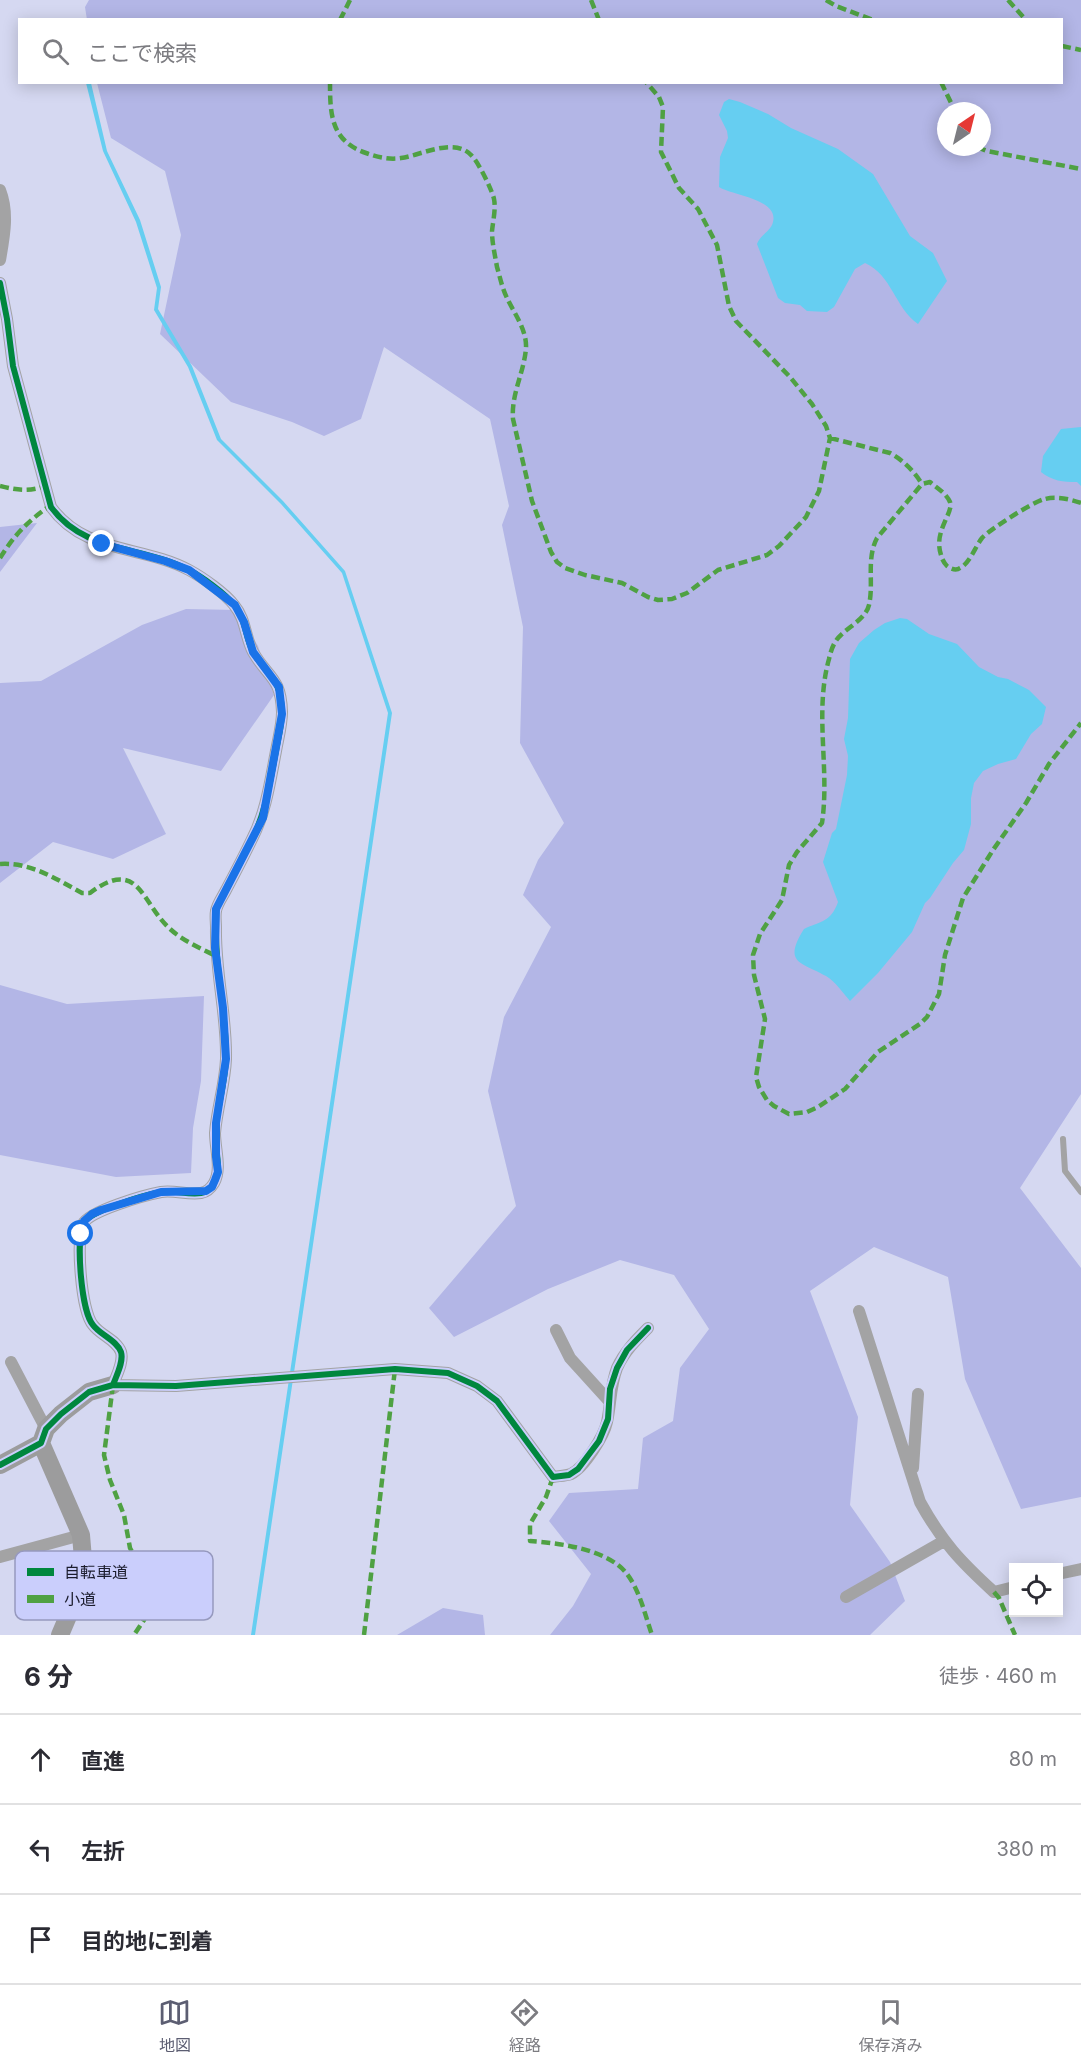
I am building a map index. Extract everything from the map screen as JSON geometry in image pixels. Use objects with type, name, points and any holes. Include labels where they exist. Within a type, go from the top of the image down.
[{"type":"street","points":[[0,190],[5,213],[5,231],[0,260]]},
{"type":"street","points":[[0,283],[12,366],[51,507],[59,518],[74,531],[102,544],[189,570],[220,592],[235,605],[244,622],[253,652],[273,676],[281,697],[282,714],[263,818],[216,909],[215,948],[223,1008],[226,1059],[216,1123],[218,1172],[215,1180],[212,1187],[206,1191],[161,1192],[101,1210],[84,1221],[81,1234],[82,1288],[86,1314],[93,1325],[114,1342],[122,1354],[122,1362],[113,1385]]},
{"type":"street","points":[[859,1311],[920,1502],[935,1530],[954,1555],[994,1592],[1009,1588]]},
{"type":"street","points":[[0,1465],[44,1436],[61,1414],[89,1392],[113,1385],[176,1386],[395,1369],[448,1372],[477,1386],[497,1401],[553,1477],[569,1475],[578,1469],[605,1430],[617,1368],[627,1350],[648,1328]]},
{"type":"street","points":[[556,1330],[570,1358],[609,1401]]},
{"type":"street","points":[[11,1362],[44,1436],[81,1535],[82,1551]]},
{"type":"street","points":[[912,1476],[918,1395]]},
{"type":"street","points":[[22,1551],[81,1535]]},
{"type":"street","points":[[846,1597],[944,1541]]},
{"type":"street","points":[[0,1557],[15,1553]]},
{"type":"street","points":[[1063,1573],[1081,1569]]},
{"type":"street","points":[[60,1635],[66,1620]]},
{"type":"lane","points":[[1063,1139],[1065,1172],[1081,1192]]},
{"type":"shaded area","points":[[89,0],[1081,0],[1081,1094],[1020,1188],[1081,1268],[1081,1497],[1021,1509],[965,1379],[948,1277],[874,1247],[810,1291],[858,1417],[850,1505],[890,1562],[905,1601],[870,1635],[550,1635],[573,1606],[591,1574],[549,1521],[569,1493],[638,1489],[643,1438],[673,1421],[680,1368],[709,1329],[674,1275],[620,1260],[548,1289],[454,1337],[429,1308],[516,1206],[488,1091],[504,1017],[551,927],[523,895],[538,860],[564,823],[520,743],[523,627],[502,525],[509,506],[490,419],[384,347],[361,419],[324,436],[292,422],[231,402],[160,334],[181,235],[165,171],[111,138],[97,84],[1063,84],[1063,18],[87,18],[85,7]]},
{"type":"shaded area","points":[[86,84],[91,84],[107,151],[140,220],[161,287],[158,309],[192,366],[221,439],[283,501],[345,571],[392,713],[255,1635],[251,1635],[388,713],[342,573],[281,504],[217,440],[188,367],[154,310],[157,288],[136,222],[103,151]]},
{"type":"shaded area","points":[[729,99],[768,114],[791,128],[838,149],[873,174],[910,236],[933,253],[947,281],[918,324],[904,309],[888,283],[874,268],[865,263],[855,269],[834,307],[827,312],[807,311],[800,305],[785,303],[778,298],[757,244],[772,225],[773,214],[762,203],[719,187],[720,157],[728,138],[719,115],[724,102]]},
{"type":"shaded area","points":[[1081,427],[1081,486],[1077,482],[1054,479],[1041,472],[1043,456],[1061,429]]},
{"type":"shaded area","points":[[37,523],[0,572],[0,527]]},
{"type":"shaded area","points":[[186,609],[236,610],[258,646],[274,695],[221,771],[123,748],[166,834],[113,859],[53,842],[0,883],[0,683],[41,681],[142,625]]},
{"type":"shaded area","points":[[900,618],[907,619],[929,634],[957,644],[979,667],[1029,690],[1046,707],[1042,724],[1031,734],[1016,759],[983,771],[974,783],[971,798],[971,824],[964,850],[925,903],[912,932],[878,973],[850,1001],[829,978],[798,960],[795,956],[795,949],[804,929],[829,917],[838,902],[823,862],[832,833],[836,829],[847,775],[848,756],[844,739],[848,718],[850,659],[859,643],[874,630]]},
{"type":"shaded area","points":[[0,985],[67,1004],[204,996],[201,1081],[193,1128],[191,1173],[116,1177],[0,1155]]},
{"type":"shaded area","points":[[443,1608],[483,1615],[485,1635],[397,1635]]},
{"type":"marked path","points":[[341,18],[350,0]]},
{"type":"marked path","points":[[591,0],[598,18]]},
{"type":"marked path","points":[[826,0],[868,18]]},
{"type":"marked path","points":[[1008,0],[1024,18]]},
{"type":"marked path","points":[[1063,46],[1081,50]]},
{"type":"marked path","points":[[330,84],[332,116],[335,125],[339,134],[354,148],[374,156],[392,159],[456,147],[471,155],[477,163],[494,199],[492,236],[497,267],[504,290],[526,341],[525,357],[514,401],[513,419],[532,501],[551,552],[557,562],[565,568],[622,583],[658,600],[672,599],[687,593],[718,570],[767,555],[779,546],[806,517],[819,491],[830,438],[826,426],[812,404],[790,377],[736,321],[729,306],[717,245],[698,209],[679,188],[661,152],[663,107],[659,97],[648,84]]},
{"type":"marked path","points":[[942,84],[951,102]]},
{"type":"marked path","points":[[991,152],[1081,169]]},
{"type":"marked path","points":[[830,438],[890,453],[908,466],[922,484]]},
{"type":"marked path","points":[[1081,503],[1054,498],[1032,505],[986,534],[964,566],[954,569],[944,562],[939,546],[950,502],[944,493],[930,482],[922,484],[877,538],[872,554],[869,605],[861,618],[835,643],[825,679],[822,720],[824,782],[822,823],[789,865],[782,900],[760,934],[753,955],[754,975],[765,1019],[756,1077],[767,1100],[774,1106],[789,1114],[807,1112],[818,1107],[845,1089],[878,1052],[927,1017],[939,994],[945,955],[963,898],[1049,764],[1081,723]]},
{"type":"marked path","points":[[0,486],[22,490],[45,486]]},
{"type":"marked path","points":[[0,558],[22,528],[51,505]]},
{"type":"marked path","points":[[0,864],[33,869],[82,893],[90,893],[106,883],[119,879],[129,881],[144,895],[173,932],[216,956]]},
{"type":"marked path","points":[[364,1635],[395,1369]]},
{"type":"marked path","points":[[113,1385],[104,1455],[110,1480],[124,1515],[132,1551]]},
{"type":"marked path","points":[[553,1477],[546,1497],[530,1524],[530,1541],[555,1543],[582,1549],[596,1553],[619,1565],[635,1588],[652,1635]]},
{"type":"marked path","points":[[994,1592],[999,1598],[1015,1635]]},
{"type":"marked path","points":[[134,1635],[144,1620]]},
{"type":"cycle path","points":[[0,283],[13,366],[51,507],[65,522],[80,533],[115,547],[171,562],[189,570],[219,590],[238,610],[253,652],[276,684],[281,700],[281,727],[264,807],[257,829],[216,913],[217,961],[225,1026],[226,1059],[215,1133],[218,1172],[214,1183],[212,1187],[203,1192],[166,1192],[131,1200],[95,1214],[83,1224],[80,1260],[85,1306],[93,1325],[116,1344],[122,1356],[113,1385]]},
{"type":"cycle path","points":[[0,1465],[41,1443],[46,1429],[89,1392],[113,1385],[176,1386],[395,1369],[448,1373],[477,1386],[497,1401],[553,1477],[569,1475],[578,1469],[599,1441],[608,1419],[610,1389],[617,1368],[627,1350],[648,1328]]},
{"type":"route","points":[[81,1234],[84,1221],[101,1210],[161,1192],[200,1193],[212,1187],[215,1180],[218,1172],[216,1123],[226,1059],[223,1008],[215,948],[216,909],[263,818],[282,714],[279,687],[253,652],[244,622],[235,605],[189,570],[132,551],[102,544]]}]
